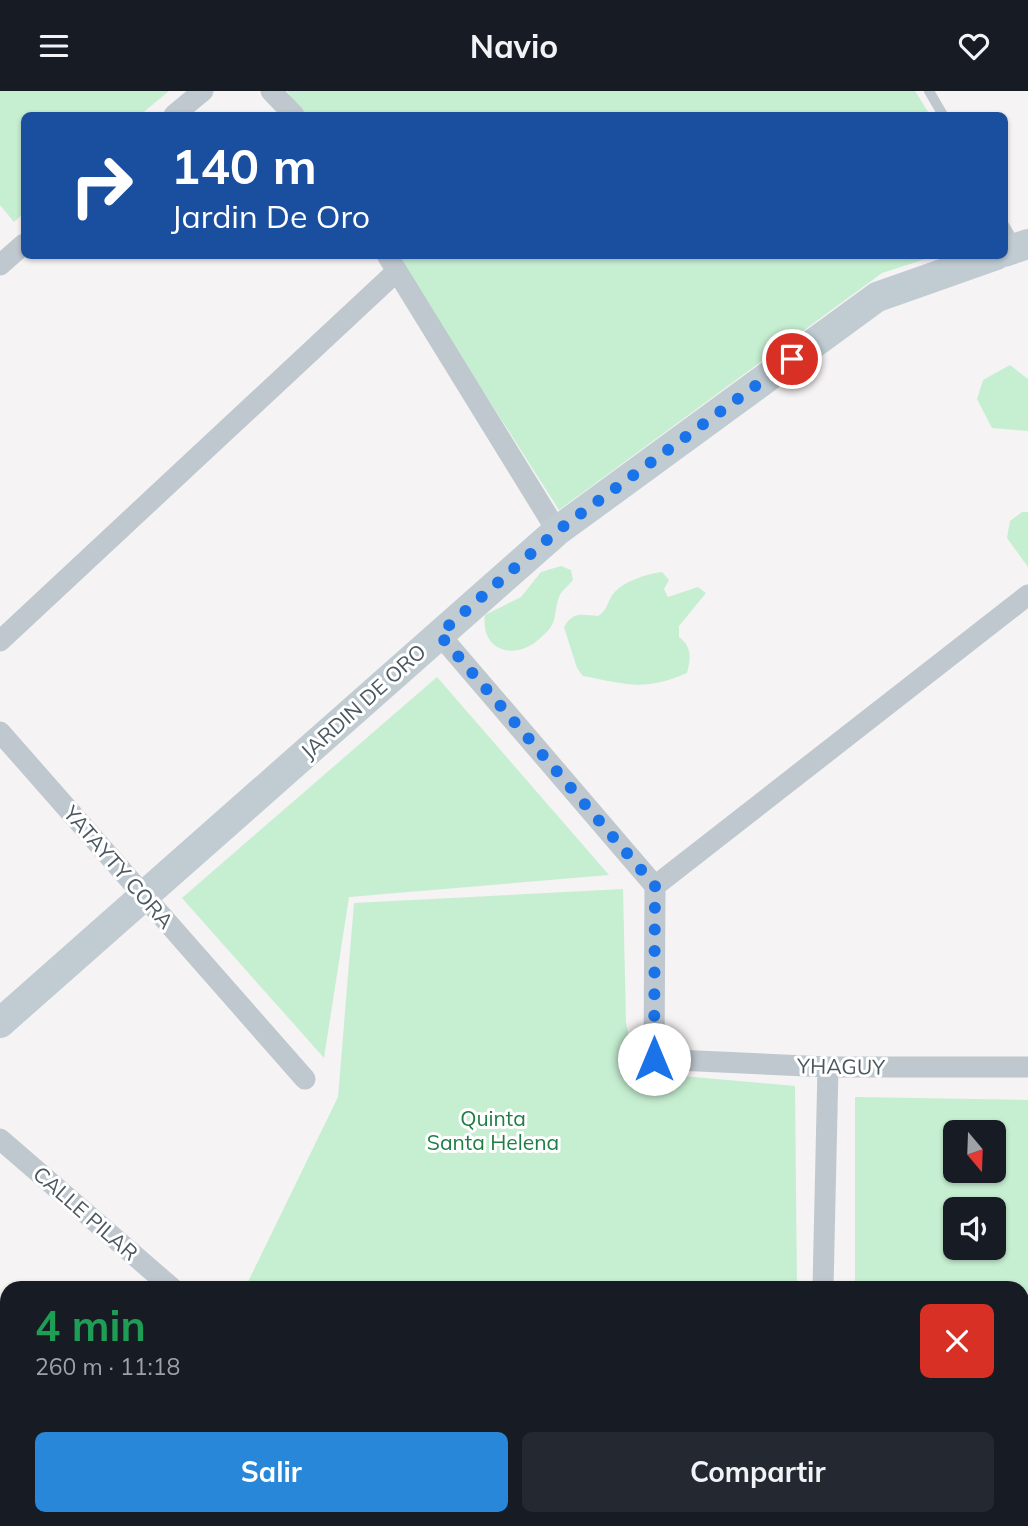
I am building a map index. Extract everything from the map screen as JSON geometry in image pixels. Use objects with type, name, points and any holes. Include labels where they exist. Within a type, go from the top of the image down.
[{"type":"street","points":[[178,112],[202,91]]},
{"type":"street","points":[[271,91],[291,112]]},
{"type":"street","points":[[2,261],[21,246]]},
{"type":"street","name":"JARDIN DE ORO","points":[[0,1023],[145,898],[557,531],[877,296],[973,259]]},
{"type":"street","points":[[0,642],[392,264],[557,531]]},
{"type":"street","points":[[439,634],[655,886],[1028,595]]},
{"type":"street","name":"YATAYTY CORA","points":[[0,732],[305,1079]]},
{"type":"street","name":"YHAGUY","points":[[655,886],[654,1059],[828,1067],[1028,1067]]},
{"type":"street","points":[[823,1281],[828,1067]]},
{"type":"street","name":"CALLE PILAR","points":[[0,1139],[165,1281]]},
{"type":"lane","points":[[929,91],[941,112]]},
{"type":"green space","points":[[0,91],[169,91],[144,112],[21,112],[21,216],[14,222],[0,205]]},
{"type":"green space","points":[[287,91],[915,91],[928,112],[302,112]]},
{"type":"green space","points":[[399,259],[926,259],[882,273],[559,510]]},
{"type":"green space","points":[[1010,365],[1028,379],[1028,431],[992,428],[977,399],[983,380]]},
{"type":"green space","points":[[1022,512],[1028,512],[1028,567],[1007,538],[1010,521]]},
{"type":"green space","points":[[561,566],[571,570],[573,580],[560,595],[550,629],[538,640],[519,650],[509,651],[493,644],[485,627],[485,615],[521,597],[541,572]]},
{"type":"green space","points":[[662,572],[669,580],[664,589],[668,597],[698,587],[706,593],[679,626],[679,637],[689,653],[687,673],[658,683],[635,685],[583,676],[577,668],[564,627],[571,618],[578,615],[598,616],[605,610],[615,592],[627,583]]},
{"type":"green space","points":[[437,677],[609,875],[349,897],[324,1058],[182,898]]},
{"type":"green space","name":"Quinta Santa Helena","points":[[623,889],[626,1023],[634,1057],[648,1073],[795,1086],[797,1281],[248,1281],[338,1097],[354,903]]},
{"type":"green space","points":[[855,1097],[1028,1100],[1028,1281],[855,1281]]},
{"type":"route","points":[[654,1059],[655,886],[439,634],[557,531],[792,359]]}]
